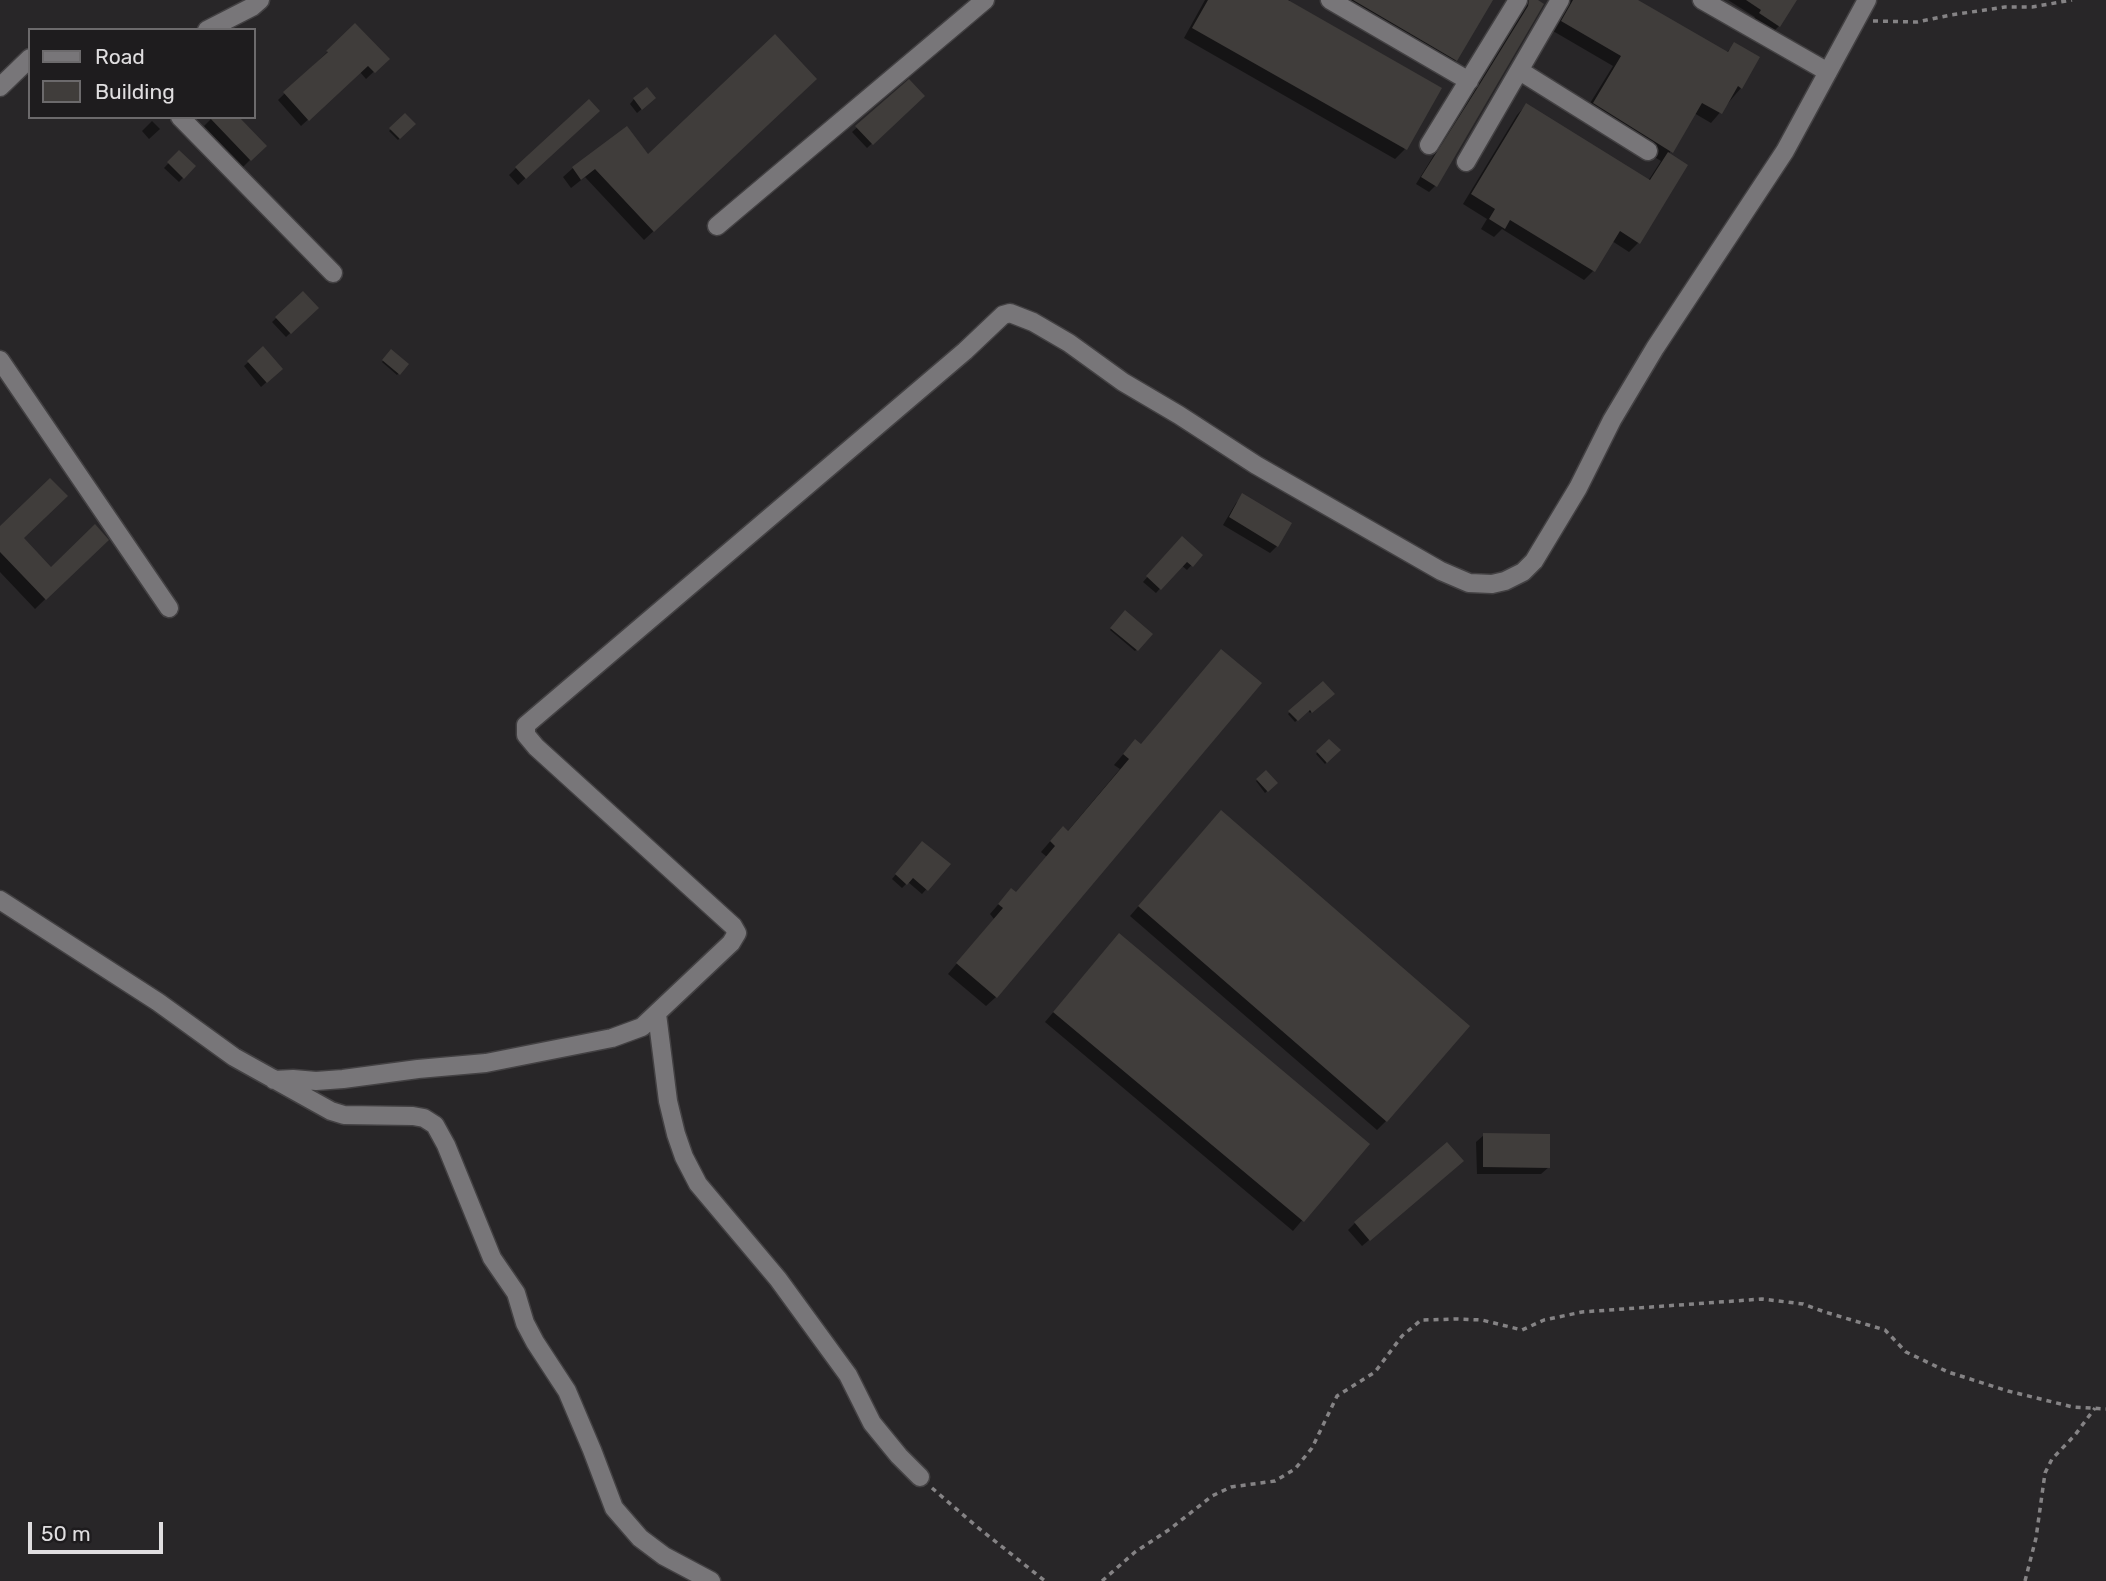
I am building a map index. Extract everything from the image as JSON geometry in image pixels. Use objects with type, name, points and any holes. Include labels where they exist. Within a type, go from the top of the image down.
[{"type":"street","points":[[211,28],[252,7],[260,0]]},
{"type":"street","points":[[717,226],[985,0]]},
{"type":"street","points":[[1330,0],[1469,81]]},
{"type":"street","points":[[1429,145],[1518,0]]},
{"type":"street","points":[[1466,162],[1560,0]]},
{"type":"street","points":[[1702,0],[1828,72]]},
{"type":"street","points":[[274,1080],[343,1079],[486,1062],[631,1033],[657,1014],[731,943],[736,929],[536,747],[526,735],[526,725],[965,351],[1003,315],[1016,314],[1069,343],[1123,382],[1180,415],[1256,465],[1441,571],[1469,583],[1492,584],[1505,582],[1523,572],[1539,554],[1578,488],[1612,420],[1655,348],[1785,151],[1867,0]]},
{"type":"street","points":[[0,87],[28,60]]},
{"type":"street","points":[[1520,71],[1648,151]]},
{"type":"street","points":[[182,119],[333,273]]},
{"type":"street","points":[[0,360],[169,608]]},
{"type":"street","points":[[0,900],[158,1002],[234,1057],[337,1113],[412,1116],[424,1118],[435,1125],[446,1145],[492,1258],[516,1293],[525,1323],[566,1391],[614,1508],[640,1538],[664,1556],[711,1581]]},
{"type":"street","points":[[657,1014],[668,1101],[684,1157],[698,1184],[778,1279],[848,1375],[878,1431],[920,1477]]},
{"type":"path","points":[[1856,21],[1917,22],[1951,15],[2072,0]]},
{"type":"path","points":[[1102,1581],[1135,1552],[1212,1496],[1231,1487],[1275,1481],[1295,1469],[1312,1448],[1337,1396],[1375,1372],[1402,1336],[1421,1320],[1482,1320],[1522,1330],[1544,1320],[1582,1312],[1762,1299],[1804,1304],[1885,1330],[1906,1352],[1948,1372],[2008,1391],[2073,1407],[2106,1409]]},
{"type":"path","points":[[2025,1581],[2036,1538],[2045,1473],[2052,1459],[2075,1435],[2095,1408]]},
{"type":"path","points":[[920,1477],[1045,1581]]},
{"type":"building","points":[[1208,0],[1288,0],[1442,88],[1407,150],[1192,28]]},
{"type":"building","points":[[1353,0],[1493,0],[1457,61]]},
{"type":"building","points":[[1529,0],[1538,0],[1544,4],[1437,187],[1421,177],[1528,6]]},
{"type":"building","points":[[1573,0],[1638,0],[1728,52],[1734,42],[1760,57],[1742,89],[1738,86],[1722,114],[1702,103],[1673,153],[1593,103],[1621,56],[1561,21]]},
{"type":"building","points":[[1746,0],[1797,0],[1780,27]]},
{"type":"building","points":[[355,23],[390,59],[375,73],[368,66],[309,121],[283,92],[328,52],[326,51]]},
{"type":"building","points":[[775,34],[817,79],[654,232],[595,169],[581,180],[572,167],[627,126],[648,154]]},
{"type":"building","points":[[909,79],[925,96],[873,145],[855,126]]},
{"type":"building","points":[[647,87],[656,98],[642,110],[633,98]]},
{"type":"building","points":[[589,99],[600,111],[526,179],[515,167]]},
{"type":"building","points":[[1526,103],[1650,180],[1668,152],[1688,165],[1640,244],[1620,231],[1595,272],[1510,220],[1505,229],[1489,219],[1495,209],[1471,194]]},
{"type":"building","points":[[405,113],[416,124],[400,139],[389,128]]},
{"type":"building","points":[[211,119],[241,119],[267,146],[251,161]]},
{"type":"building","points":[[179,150],[196,166],[184,179],[167,162]]},
{"type":"building","points":[[303,291],[319,308],[291,334],[275,317]]},
{"type":"building","points":[[263,346],[283,369],[267,383],[247,361]]},
{"type":"building","points":[[391,349],[409,364],[400,375],[382,360]]},
{"type":"building","points":[[50,478],[68,496],[24,538],[51,567],[95,524],[109,540],[46,600],[0,552],[0,526]]},
{"type":"building","points":[[1242,493],[1292,523],[1278,547],[1229,517]]},
{"type":"building","points":[[1182,536],[1203,555],[1193,567],[1187,562],[1161,590],[1146,576]]},
{"type":"building","points":[[1125,610],[1153,634],[1138,651],[1110,628]]},
{"type":"building","points":[[1221,649],[1262,683],[997,998],[956,963],[1003,908],[998,904],[1011,888],[1016,892],[1055,846],[1050,841],[1063,826],[1068,831],[1129,759],[1123,754],[1135,739],[1141,744]]},
{"type":"building","points":[[1323,681],[1335,694],[1298,721],[1288,711]]},
{"type":"building","points":[[1329,739],[1341,750],[1327,763],[1316,751]]},
{"type":"building","points":[[1266,770],[1278,783],[1268,792],[1256,779]]},
{"type":"building","points":[[1221,810],[1470,1026],[1387,1122],[1138,906]]},
{"type":"building","points":[[922,841],[951,864],[928,891],[913,878],[907,885],[895,874]]},
{"type":"building","points":[[1119,933],[1370,1144],[1304,1222],[1053,1012]]},
{"type":"building","points":[[1483,1133],[1550,1134],[1550,1168],[1483,1167]]},
{"type":"building","points":[[1447,1142],[1464,1161],[1370,1241],[1354,1222]]}]
